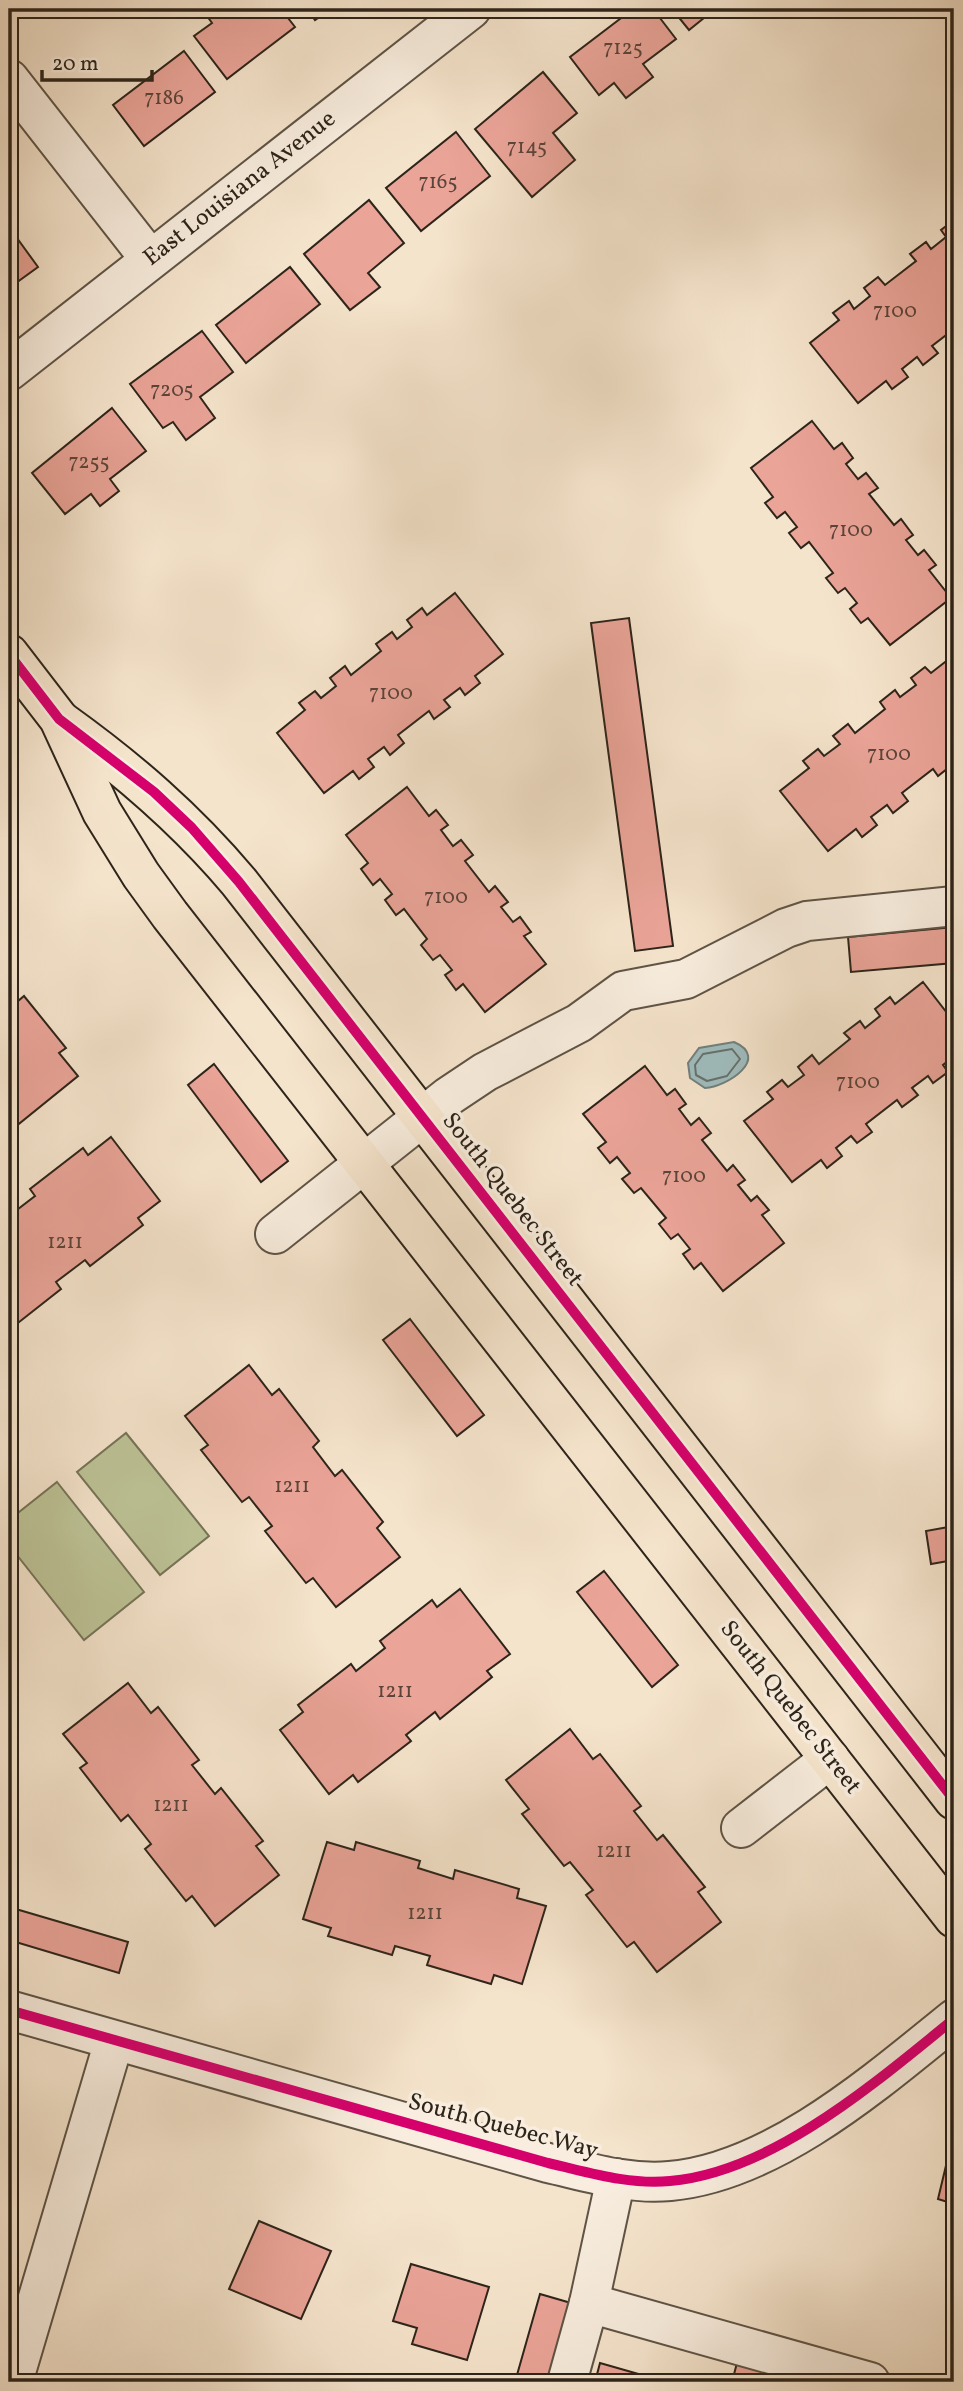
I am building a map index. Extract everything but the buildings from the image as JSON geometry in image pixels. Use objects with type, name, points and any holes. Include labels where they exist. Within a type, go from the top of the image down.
[{"type":"main road","name":"South Quebec Street","points":[[9,654],[59,719],[102,812],[141,876],[954,1919]]},
{"type":"main road","name":"South Quebec Street","points":[[59,719],[154,792],[199,836],[954,1800]]},
{"type":"street","name":"East Louisiana Avenue","points":[[9,371],[471,9]]},
{"type":"street","points":[[9,79],[150,259]]},
{"type":"street","points":[[275,1234],[472,1080],[579,1023],[623,991],[685,979],[786,928],[807,921],[954,906]]},
{"type":"street","points":[[741,1828],[830,1759]]},
{"type":"street","name":"South Quebec Way","points":[[9,2010],[548,2163],[616,2178],[649,2181],[682,2179],[721,2170],[755,2156],[802,2130],[857,2094],[954,2019]]},
{"type":"street","points":[[13,2382],[114,2041]]},
{"type":"street","points":[[567,2382],[589,2303],[616,2178]]},
{"type":"street","points":[[589,2303],[870,2382]]},
{"type":"green space","points":[[126,1433],[209,1536],[160,1575],[77,1472]]},
{"type":"green space","points":[[57,1482],[144,1592],[84,1640],[9,1545],[9,1520]]},
{"type":"water","points":[[734,1042],[744,1049],[748,1056],[742,1071],[724,1083],[705,1088],[690,1078],[688,1063],[699,1048]]},
{"type":"cycle path","points":[[9,654],[59,719],[154,792],[192,828],[239,882],[954,1800]]},
{"type":"cycle path","points":[[9,2010],[548,2163],[608,2177],[654,2182],[709,2174],[747,2161],[785,2142],[857,2096],[954,2019]]}]
